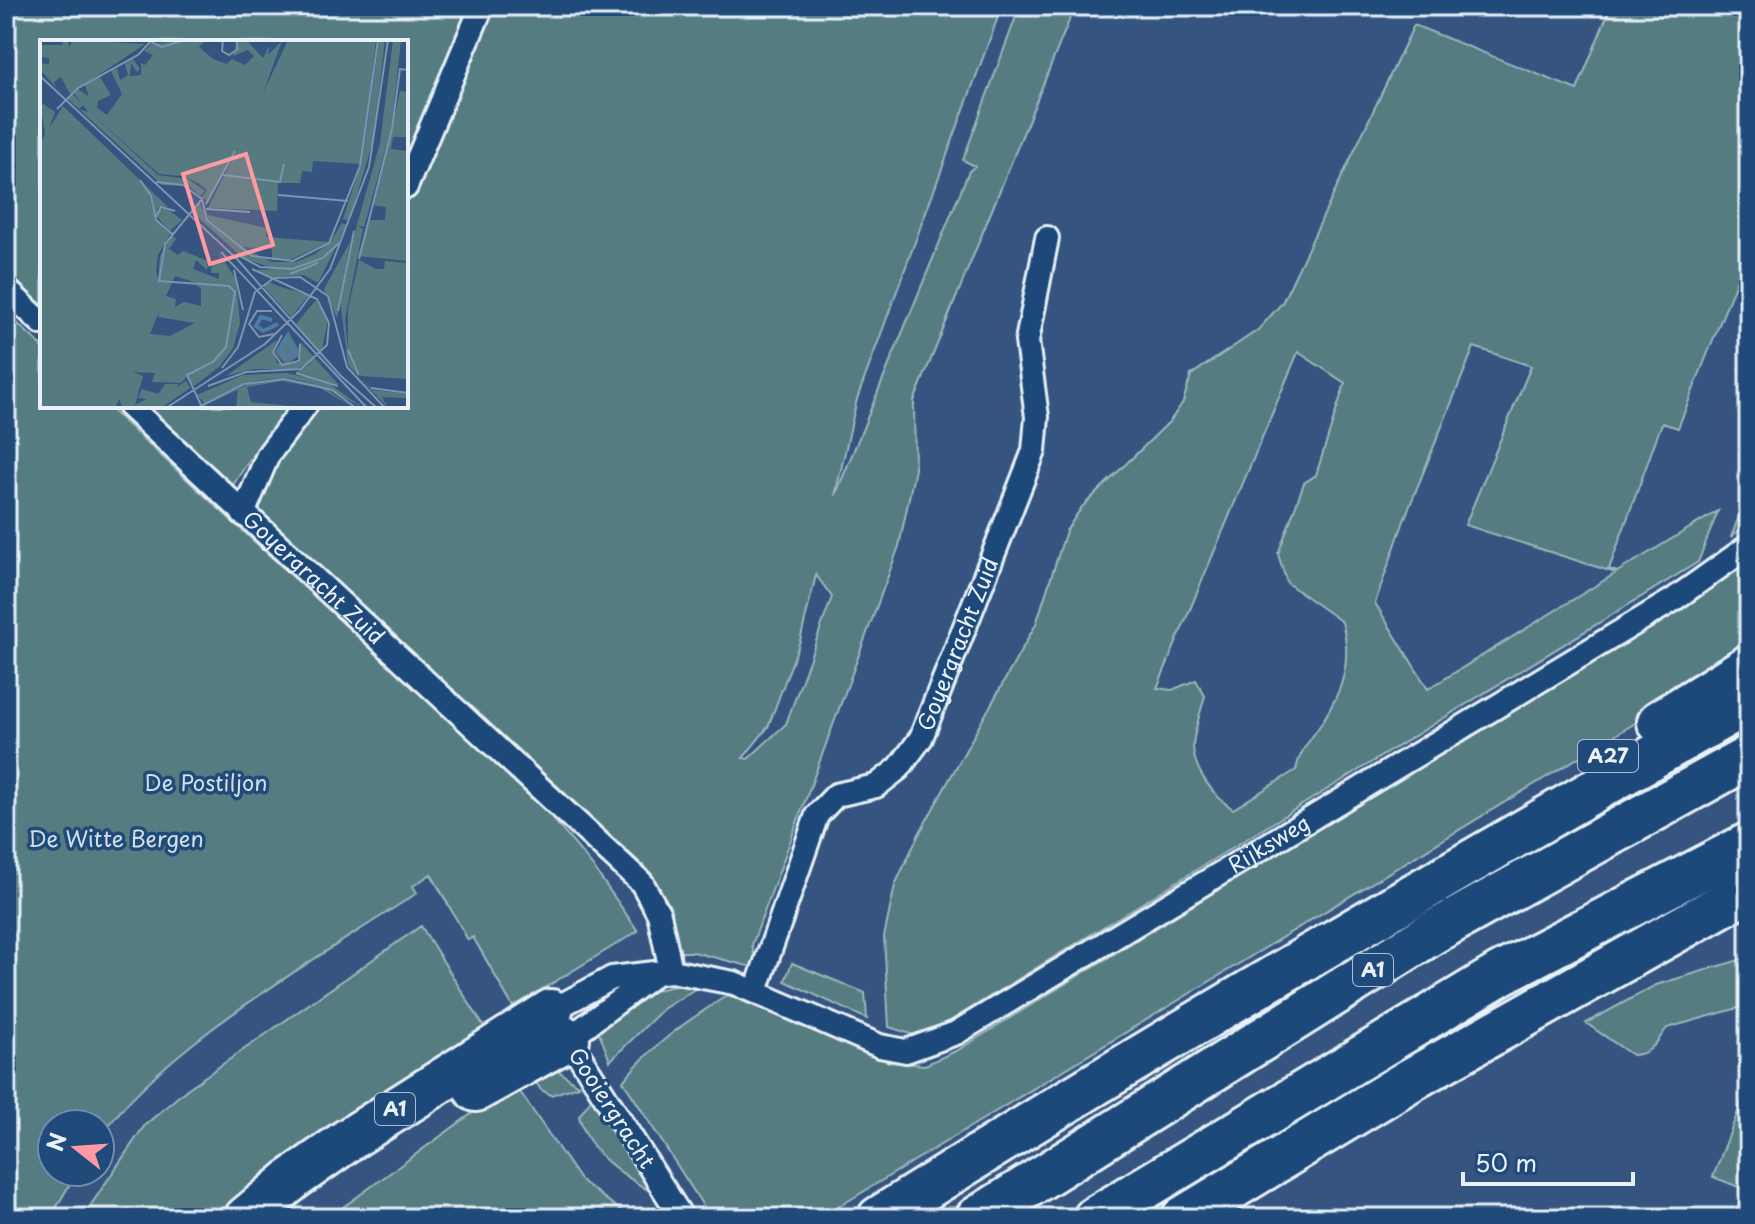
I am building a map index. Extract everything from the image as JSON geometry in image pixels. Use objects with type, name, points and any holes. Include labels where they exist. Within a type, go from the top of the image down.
[{"type":"highway","name":"A27","points":[[1474,858],[1621,746],[1749,666]]},
{"type":"highway","name":"A1","points":[[879,1218],[1027,1124],[1474,858],[1749,702]]},
{"type":"highway","name":"A1","points":[[977,1218],[1432,933],[1749,757]]},
{"type":"highway","points":[[1095,1218],[1500,974],[1749,844]]},
{"type":"highway","points":[[1183,1218],[1412,1079],[1749,890]]},
{"type":"highway","points":[[1651,944],[1749,911]]},
{"type":"highway","name":"A1","points":[[246,1218],[294,1178],[348,1140],[559,1025]]},
{"type":"highway","name":"A1","points":[[287,1218],[324,1185],[515,1066],[559,1025]]},
{"type":"street","points":[[408,182],[482,6]]},
{"type":"street","name":"Goyergracht Zuid","points":[[763,994],[817,815],[836,795],[876,786],[899,768],[921,738],[1034,451],[1037,417],[1027,341],[1047,238]]},
{"type":"street","points":[[6,289],[40,321]]},
{"type":"street","name":"Goyergracht Zuid","points":[[131,408],[642,883],[659,914],[664,972]]},
{"type":"street","points":[[243,514],[268,455],[303,408]]},
{"type":"street","name":"Rijksweg","points":[[763,994],[836,1030],[880,1046],[906,1051],[956,1033],[1673,600],[1749,546]]},
{"type":"street","points":[[559,1025],[612,978],[664,972],[734,983],[763,994]]},
{"type":"street","name":"Gooiergracht","points":[[664,972],[559,1025],[682,1218]]},
{"type":"green space","points":[[6,6],[1002,6],[857,399],[835,496],[969,171],[975,166],[963,160],[1020,6],[1075,6],[914,401],[915,469],[899,546],[752,945],[756,968],[693,952],[675,952],[667,915],[650,872],[252,503],[270,476],[250,459],[233,485],[150,408],[408,408],[408,40],[40,40],[40,306],[6,274]],"holes":[[[816,575],[832,597],[786,724],[748,759],[743,758],[768,727],[800,641]]]},
{"type":"green space","points":[[1611,6],[1749,6],[1749,249],[1678,428],[1662,423],[1609,569],[1617,572],[1718,511],[1698,562],[940,1027],[914,1035],[889,1027],[884,937],[895,885],[919,834],[1036,624],[1066,531],[1082,507],[1170,421],[1183,402],[1191,375],[1258,330],[1282,303],[1414,25],[1577,90]],"holes":[[[1474,347],[1531,366],[1465,525],[1616,573],[1428,689],[1375,603],[1406,515]],[[1298,352],[1345,383],[1316,475],[1304,483],[1278,554],[1287,583],[1342,622],[1346,664],[1334,702],[1302,753],[1296,770],[1233,809],[1206,782],[1194,755],[1195,734],[1205,696],[1196,680],[1172,690],[1157,688]]]},
{"type":"green space","name":"De Postiljon","points":[[6,313],[40,344],[40,408],[109,408],[542,806],[591,864],[638,931],[513,1007],[473,937],[468,940],[431,874],[413,886],[417,893],[202,1036],[162,1070],[116,1118],[116,1108],[36,1108],[36,1188],[68,1188],[50,1218],[6,1218]]},
{"type":"green space","points":[[1749,490],[1749,521],[1731,537]]},
{"type":"green space","points":[[1749,562],[1749,654],[820,1218],[711,1218],[623,1081],[646,1055],[728,995],[889,1062],[925,1065],[958,1050]]},
{"type":"green space","points":[[421,926],[486,1030],[263,1173],[217,1218],[82,1218],[102,1188],[116,1188],[116,1168],[145,1125],[187,1089]]},
{"type":"green space","points":[[1749,957],[1749,1005],[1667,1028],[1645,1052],[1632,1055],[1586,1023],[1656,985]]},
{"type":"green space","points":[[792,963],[865,993],[867,1019],[785,981]]},
{"type":"green space","points":[[681,985],[698,987],[663,1009],[610,1061],[599,1032],[616,1012],[644,994]]},
{"type":"green space","points":[[527,1069],[557,1070],[579,1086],[551,1095],[541,1090]]},
{"type":"green space","points":[[514,1083],[580,1180],[631,1218],[328,1218]]},
{"type":"green space","points":[[1749,1083],[1749,1191],[1713,1177]]},
{"type":"green space","points":[[593,1097],[655,1195],[608,1162],[590,1142],[579,1116]]},
{"type":"park label","name":"De Witte Bergen","points":[[116,839]]}]
